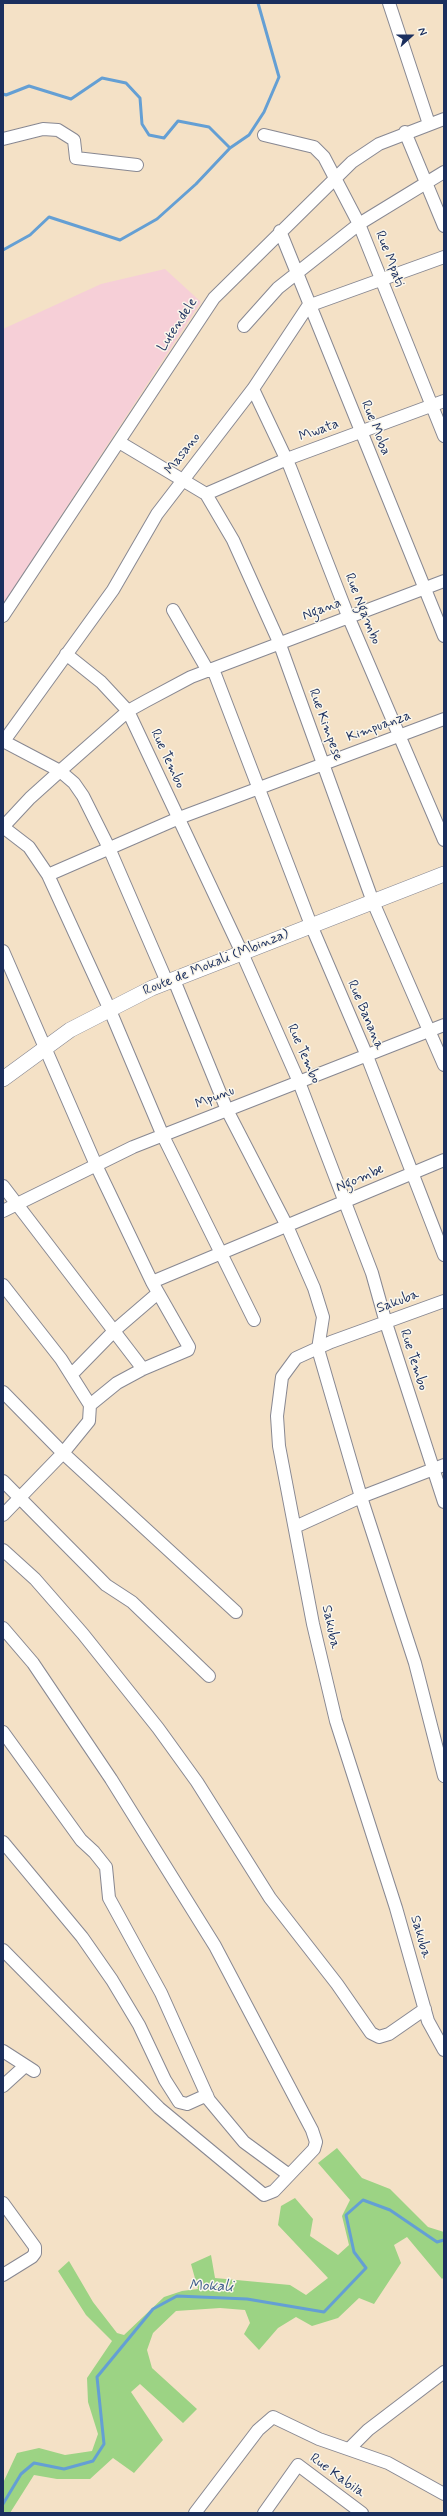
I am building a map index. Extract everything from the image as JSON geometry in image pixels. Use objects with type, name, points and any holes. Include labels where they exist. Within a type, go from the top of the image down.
[{"type":"street","points":[[394,4],[429,124]]},
{"type":"street","name":"Lutendele","points":[[3,616],[214,298],[335,176],[379,144],[405,132],[444,119]]},
{"type":"street","points":[[3,139],[44,128],[58,130],[74,140],[76,158],[137,165]]},
{"type":"street","points":[[405,132],[444,226]]},
{"type":"street","name":"Rue Mpati","points":[[264,135],[314,147],[324,157],[359,224],[380,280],[444,436]]},
{"type":"street","points":[[244,326],[278,288],[359,224],[444,172]]},
{"type":"street","name":"Rue Moba","points":[[280,232],[297,273],[308,306],[444,636]]},
{"type":"street","points":[[308,306],[444,257]]},
{"type":"street","name":"Masano","points":[[4,741],[113,590],[157,514],[182,479],[254,389],[308,306]]},
{"type":"street","name":"Rue Ngambo","points":[[254,389],[286,459],[348,616],[444,840]]},
{"type":"street","name":"Mwata","points":[[206,494],[286,459],[444,401]]},
{"type":"street","name":"Rue Kimpese","points":[[119,442],[206,494],[233,540],[279,642],[372,902],[444,1065]]},
{"type":"street","name":"Ngana","points":[[3,827],[60,771],[128,711],[211,670],[279,642],[444,581]]},
{"type":"street","name":"Rue Banana","points":[[173,610],[211,670],[258,787],[310,925],[367,1056],[444,1255]]},
{"type":"street","name":"Rue Tembo","points":[[66,654],[101,682],[128,711],[242,953],[299,1082],[346,1202],[372,1273],[386,1323],[438,1467],[444,1502]]},
{"type":"street","name":"Kimpuanza","points":[[48,875],[179,818],[258,787],[444,719]]},
{"type":"street","points":[[4,741],[60,771],[74,783],[83,796],[109,848],[170,981],[227,1110],[287,1226],[314,1288],[323,1317],[318,1349],[361,1497],[413,1656],[444,1776]]},
{"type":"street","points":[[3,827],[29,847],[48,875],[110,1008],[163,1136],[219,1254],[254,1320]]},
{"type":"street","name":"Route de Mokali (Mbinza)","points":[[3,1079],[45,1046],[110,1008],[170,981],[310,925],[444,874]]},
{"type":"street","points":[[3,950],[96,1165],[152,1282],[189,1347],[188,1350],[143,1369],[117,1383],[90,1406]]},
{"type":"street","name":"Mpunu","points":[[3,1211],[16,1203],[96,1165],[163,1136],[444,1025]]},
{"type":"street","name":"Ngombe","points":[[152,1282],[444,1160]]},
{"type":"street","points":[[3,1186],[115,1330],[143,1369]]},
{"type":"street","points":[[3,1285],[72,1374],[90,1406],[89,1421],[63,1453],[3,1515]]},
{"type":"street","points":[[72,1374],[115,1330],[158,1293]]},
{"type":"street","name":"Sakuba","points":[[444,1300],[293,1360],[282,1377],[278,1398],[279,1446],[313,1624],[336,1721],[396,1908],[425,2009],[438,2041],[444,2050]]},
{"type":"street","points":[[3,1392],[63,1453],[236,1612]]},
{"type":"street","points":[[295,1527],[361,1497],[438,1467]]},
{"type":"street","points":[[3,1481],[106,1585],[132,1602],[209,1676]]},
{"type":"street","points":[[3,1550],[34,1579],[93,1645],[158,1728],[197,1782],[270,1898],[337,1984],[371,2033],[379,2037],[389,2034],[425,2009]]},
{"type":"street","points":[[3,1628],[33,1663],[111,1779],[215,1946],[263,2033],[314,2137],[314,2149],[274,2191],[264,2195],[159,2108],[3,1950]]},
{"type":"street","points":[[3,1732],[81,1840],[94,1852],[106,1868],[109,1898],[161,1993],[207,2095],[223,2120],[244,2142],[289,2175]]},
{"type":"street","points":[[3,1842],[82,1937],[112,1980],[139,2025],[165,2080],[179,2102],[187,2104],[207,2095]]},
{"type":"street","points":[[3,2052],[30,2068],[3,2086]]},
{"type":"street","points":[[3,2204],[35,2247],[35,2253],[32,2257],[3,2274]]},
{"type":"street","points":[[349,2449],[368,2430],[444,2372]]},
{"type":"street","points":[[195,2513],[258,2430],[273,2417],[319,2440],[388,2463],[444,2494]]},
{"type":"street","name":"Rue Kabila","points":[[264,2513],[295,2468],[301,2465],[362,2513]]},
{"type":"shaded area","points":[[165,269],[201,302],[3,604],[3,329],[101,284]]},
{"type":"green space","points":[[337,2148],[362,2178],[390,2189],[428,2227],[444,2232],[444,2277],[442,2279],[407,2237],[394,2245],[401,2263],[374,2304],[359,2298],[338,2318],[312,2326],[296,2317],[278,2328],[259,2350],[244,2334],[250,2323],[245,2310],[220,2308],[176,2311],[153,2333],[147,2350],[152,2368],[197,2409],[183,2423],[140,2384],[131,2392],[163,2440],[134,2473],[113,2458],[90,2479],[57,2479],[34,2475],[10,2513],[3,2513],[3,2483],[17,2453],[39,2448],[65,2455],[92,2451],[98,2434],[88,2402],[87,2378],[112,2341],[86,2315],[58,2271],[69,2261],[93,2302],[117,2333],[124,2335],[164,2297],[182,2291],[198,2289],[191,2264],[211,2255],[215,2278],[290,2285],[306,2295],[328,2278],[278,2225],[281,2206],[295,2198],[313,2219],[310,2236],[338,2255],[349,2245],[342,2216],[350,2200],[318,2163]]},
{"type":"waterway","points":[[3,250],[30,235],[49,217],[120,240],[157,219],[196,184],[230,148],[249,135],[264,112],[279,77],[258,3]]},
{"type":"waterway","points":[[3,94],[6,95],[29,86],[71,99],[102,78],[126,83],[140,98],[142,124],[149,135],[164,138],[178,121],[209,127],[230,148]]},
{"type":"waterway","name":"Mokali","points":[[3,2504],[21,2474],[34,2463],[64,2469],[93,2461],[104,2444],[97,2377],[153,2309],[177,2296],[247,2299],[324,2312],[366,2268],[354,2252],[346,2215],[363,2200],[390,2210],[437,2242],[444,2240]]}]
